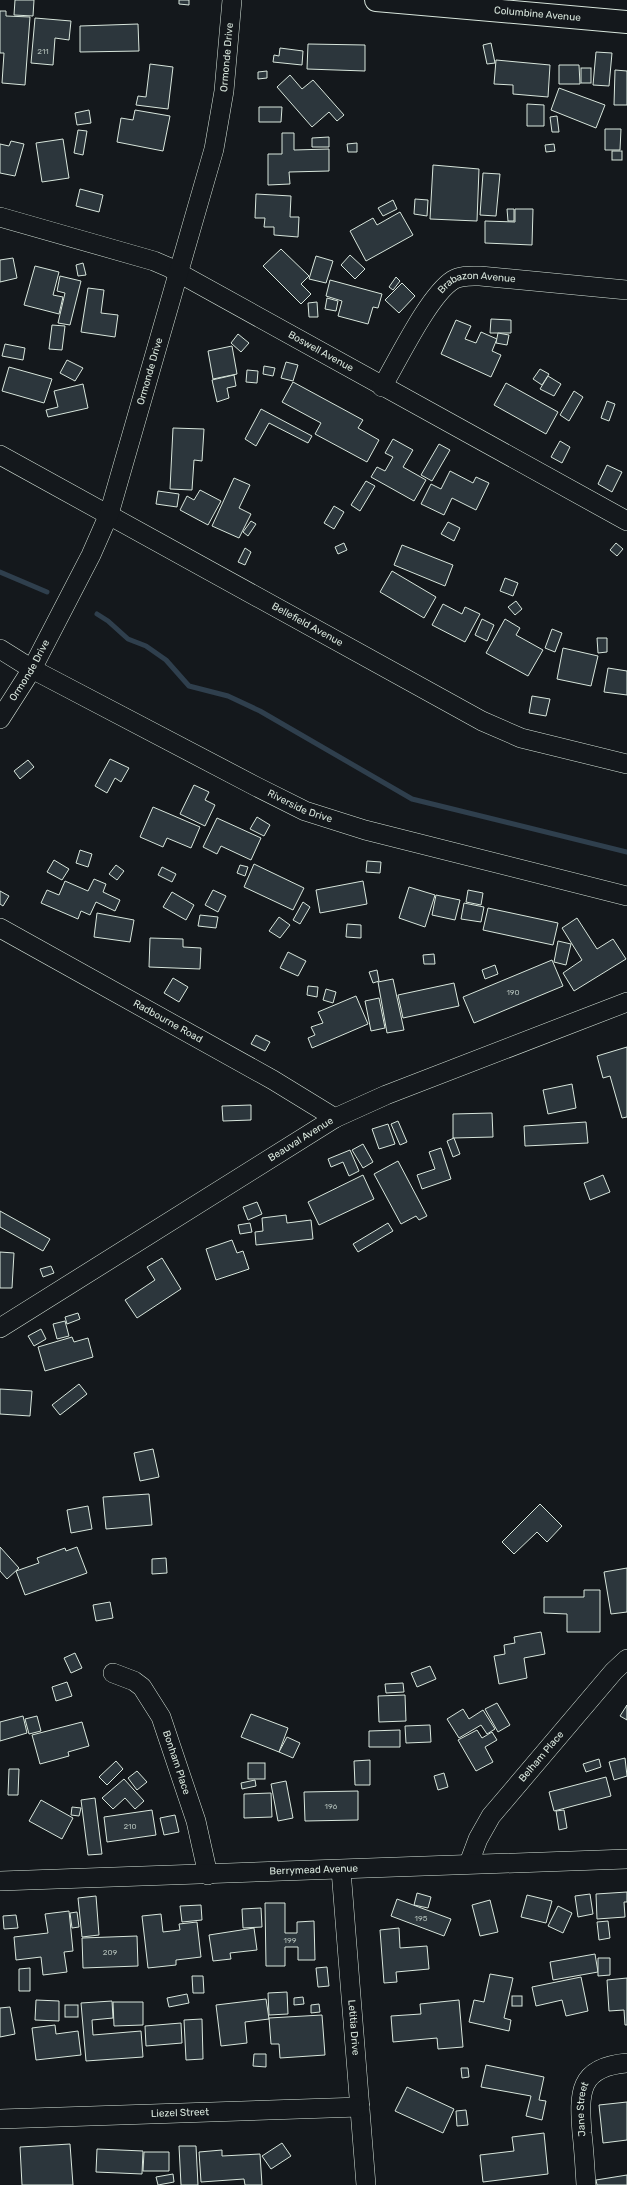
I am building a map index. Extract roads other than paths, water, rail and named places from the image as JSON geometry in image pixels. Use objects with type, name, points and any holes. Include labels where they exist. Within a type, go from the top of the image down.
[{"type":"main road","name":"Columbine Avenue","points":[[376,0],[546,7],[627,22]]},
{"type":"street","name":"Ormonde Drive","points":[[0,719],[32,669],[91,555],[109,514],[205,182],[219,123],[224,91],[232,0]]},
{"type":"street","name":"Boswell Avenue","points":[[0,216],[154,261],[627,521]]},
{"type":"street","name":"Brabazon Avenue","points":[[382,387],[434,298],[454,279],[466,276],[480,276],[627,290]]},
{"type":"street","name":"Bellefield Avenue","points":[[0,455],[489,725],[521,738],[627,764]]},
{"type":"street","name":"Riverside Drive","points":[[0,650],[32,669],[305,811],[365,830],[627,896]]},
{"type":"street","name":"Radbourne Road","points":[[0,928],[273,1080],[335,1118]]},
{"type":"street","name":"Beauval Avenue","points":[[0,1328],[335,1118],[393,1092],[627,1002]]},
{"type":"street","name":"Belham Place","points":[[469,1863],[478,1839],[491,1816],[614,1671],[627,1659]]},
{"type":"street","name":"Bonham Place","points":[[113,1673],[134,1681],[142,1687],[161,1717],[196,1821],[208,1874]]},
{"type":"street","name":"Berrymead Avenue","points":[[0,1880],[341,1870],[469,1863],[627,1859]]},
{"type":"street","name":"Letitia Drive","points":[[341,1870],[366,2185]]},
{"type":"street","name":"Jane Street","points":[[586,2185],[580,2107],[582,2089],[587,2080],[601,2069],[627,2063]]},
{"type":"street","name":"Liezel Street","points":[[0,2119],[360,2107]]},
{"type":"waterway","points":[[0,572],[47,592]]},
{"type":"waterway","points":[[97,614],[108,621],[128,639],[146,646],[166,660],[189,686],[228,696],[260,711],[412,799],[627,852]]}]
